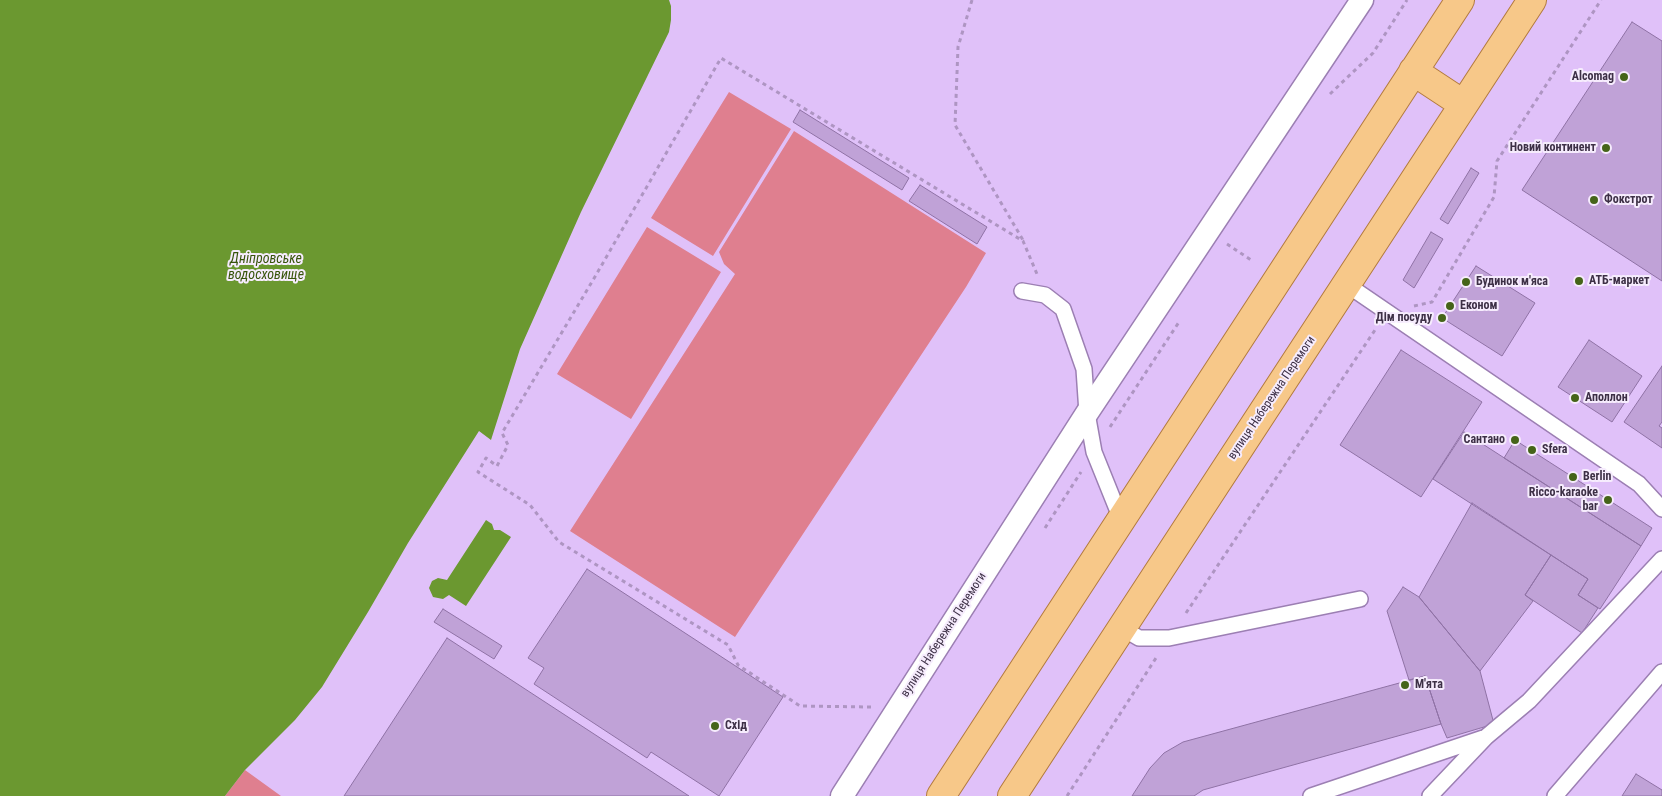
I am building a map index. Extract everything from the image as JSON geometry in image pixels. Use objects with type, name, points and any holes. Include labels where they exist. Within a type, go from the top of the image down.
[{"type":"main road","points":[[941,796],[1460,0]]},
{"type":"main road","name":"вулиця Набережна Перемоги","points":[[1012,796],[1532,0]]},
{"type":"main road","points":[[1413,72],[1463,104]]},
{"type":"street","name":"вулиця Набережна Перемоги","points":[[842,796],[1087,414],[1362,0]]},
{"type":"lane","points":[[1346,284],[1640,484],[1662,508]]},
{"type":"lane","points":[[1022,291],[1045,295],[1063,309],[1084,369],[1087,414],[1094,452],[1122,519]]},
{"type":"lane","points":[[1430,796],[1486,737],[1529,701],[1662,558]]},
{"type":"lane","points":[[1122,628],[1139,638],[1169,638],[1360,599]]},
{"type":"lane","points":[[1555,796],[1662,672]]},
{"type":"lane","points":[[1311,796],[1486,737]]},
{"type":"path","points":[[972,0],[958,47],[955,125],[1023,241],[1045,295]]},
{"type":"path","points":[[1327,97],[1372,53],[1407,0]]},
{"type":"path","points":[[1067,796],[1169,638],[1388,312],[1432,302],[1494,197],[1497,161],[1601,0]]},
{"type":"path","points":[[898,708],[800,706],[738,665],[728,645],[559,542],[530,505],[478,472],[486,458],[496,466],[508,445],[502,433],[721,58],[1023,241]]},
{"type":"path","points":[[1209,232],[1251,260]]},
{"type":"path","points":[[1224,254],[1229,245]]},
{"type":"path","points":[[1040,534],[1181,320]]},
{"type":"shaded area","points":[[729,92],[791,129],[713,256],[651,218]]},
{"type":"shaded area","points":[[794,131],[986,253],[966,287],[735,637],[570,531],[735,274],[724,264],[719,252]]},
{"type":"shaded area","points":[[647,227],[721,272],[631,419],[557,374]]},
{"type":"shaded area","points":[[245,770],[281,796],[225,796]]},
{"type":"water","name":"Дніпровське водосховище","points":[[0,0],[669,0],[671,6],[669,32],[581,212],[520,349],[491,440],[479,431],[408,543],[322,687],[295,720],[245,770],[225,796],[0,796]]},
{"type":"water","points":[[486,520],[492,524],[494,530],[500,530],[511,537],[466,606],[449,595],[443,599],[433,597],[429,588],[432,581],[438,578],[447,580]]},
{"type":"building","name":"Новий континент","points":[[1632,22],[1662,41],[1662,281],[1522,190]]},
{"type":"building","points":[[800,110],[909,178],[902,190],[793,122]]},
{"type":"building","points":[[1471,168],[1479,173],[1448,224],[1440,219]]},
{"type":"building","points":[[920,185],[987,227],[977,244],[909,201]]},
{"type":"building","points":[[1431,232],[1443,239],[1414,288],[1403,280]]},
{"type":"building","points":[[1476,266],[1535,303],[1502,356],[1442,318]]},
{"type":"building","points":[[1589,340],[1642,376],[1612,422],[1558,387]]},
{"type":"building","points":[[1401,350],[1482,402],[1421,497],[1340,445]]},
{"type":"building","points":[[1662,366],[1662,422],[1659,426],[1662,428],[1662,448],[1624,422]]},
{"type":"building","points":[[1464,432],[1641,546],[1600,609],[1578,595],[1588,579],[1433,479]]},
{"type":"building","points":[[1515,440],[1652,528],[1641,546],[1504,458]]},
{"type":"building","points":[[1472,503],[1551,555],[1525,595],[1533,601],[1480,671],[1419,597]]},
{"type":"building","points":[[1551,555],[1588,579],[1578,595],[1598,608],[1582,633],[1525,595]]},
{"type":"building","points":[[587,569],[783,697],[719,796],[651,752],[647,758],[534,684],[544,668],[528,658]]},
{"type":"building","points":[[1403,587],[1419,597],[1480,671],[1494,724],[1447,738],[1425,676],[1409,680],[1387,611]]},
{"type":"building","points":[[443,609],[502,646],[494,659],[434,622]]},
{"type":"building","points":[[447,638],[689,796],[344,796]]},
{"type":"building","points":[[1425,676],[1441,724],[1203,790],[1194,796],[1132,796],[1150,768],[1164,753],[1183,742]]},
{"type":"building","points":[[1636,774],[1662,790],[1662,796],[1622,796]]},
{"type":"place","name":"Alcomag","points":[[1624,77]]},
{"type":"place","name":"Новий континент","points":[[1606,148]]},
{"type":"place","name":"Фокстрот","points":[[1594,200]]},
{"type":"place","name":"АТБ-маркет","points":[[1579,281]]},
{"type":"place","name":"Будинок м'яса","points":[[1466,282]]},
{"type":"place","name":"Економ","points":[[1450,306]]},
{"type":"place","name":"Дім посуду","points":[[1442,318]]},
{"type":"place","name":"Аполлон","points":[[1575,398]]},
{"type":"place","name":"Сантано","points":[[1515,440]]},
{"type":"place","name":"Sfera","points":[[1532,450]]},
{"type":"place","name":"Berlin","points":[[1573,477]]},
{"type":"place","name":"Ricco-karaoke bar","points":[[1608,500]]},
{"type":"place","name":"М'ята","points":[[1405,685]]},
{"type":"place","name":"Схід","points":[[715,726]]}]
